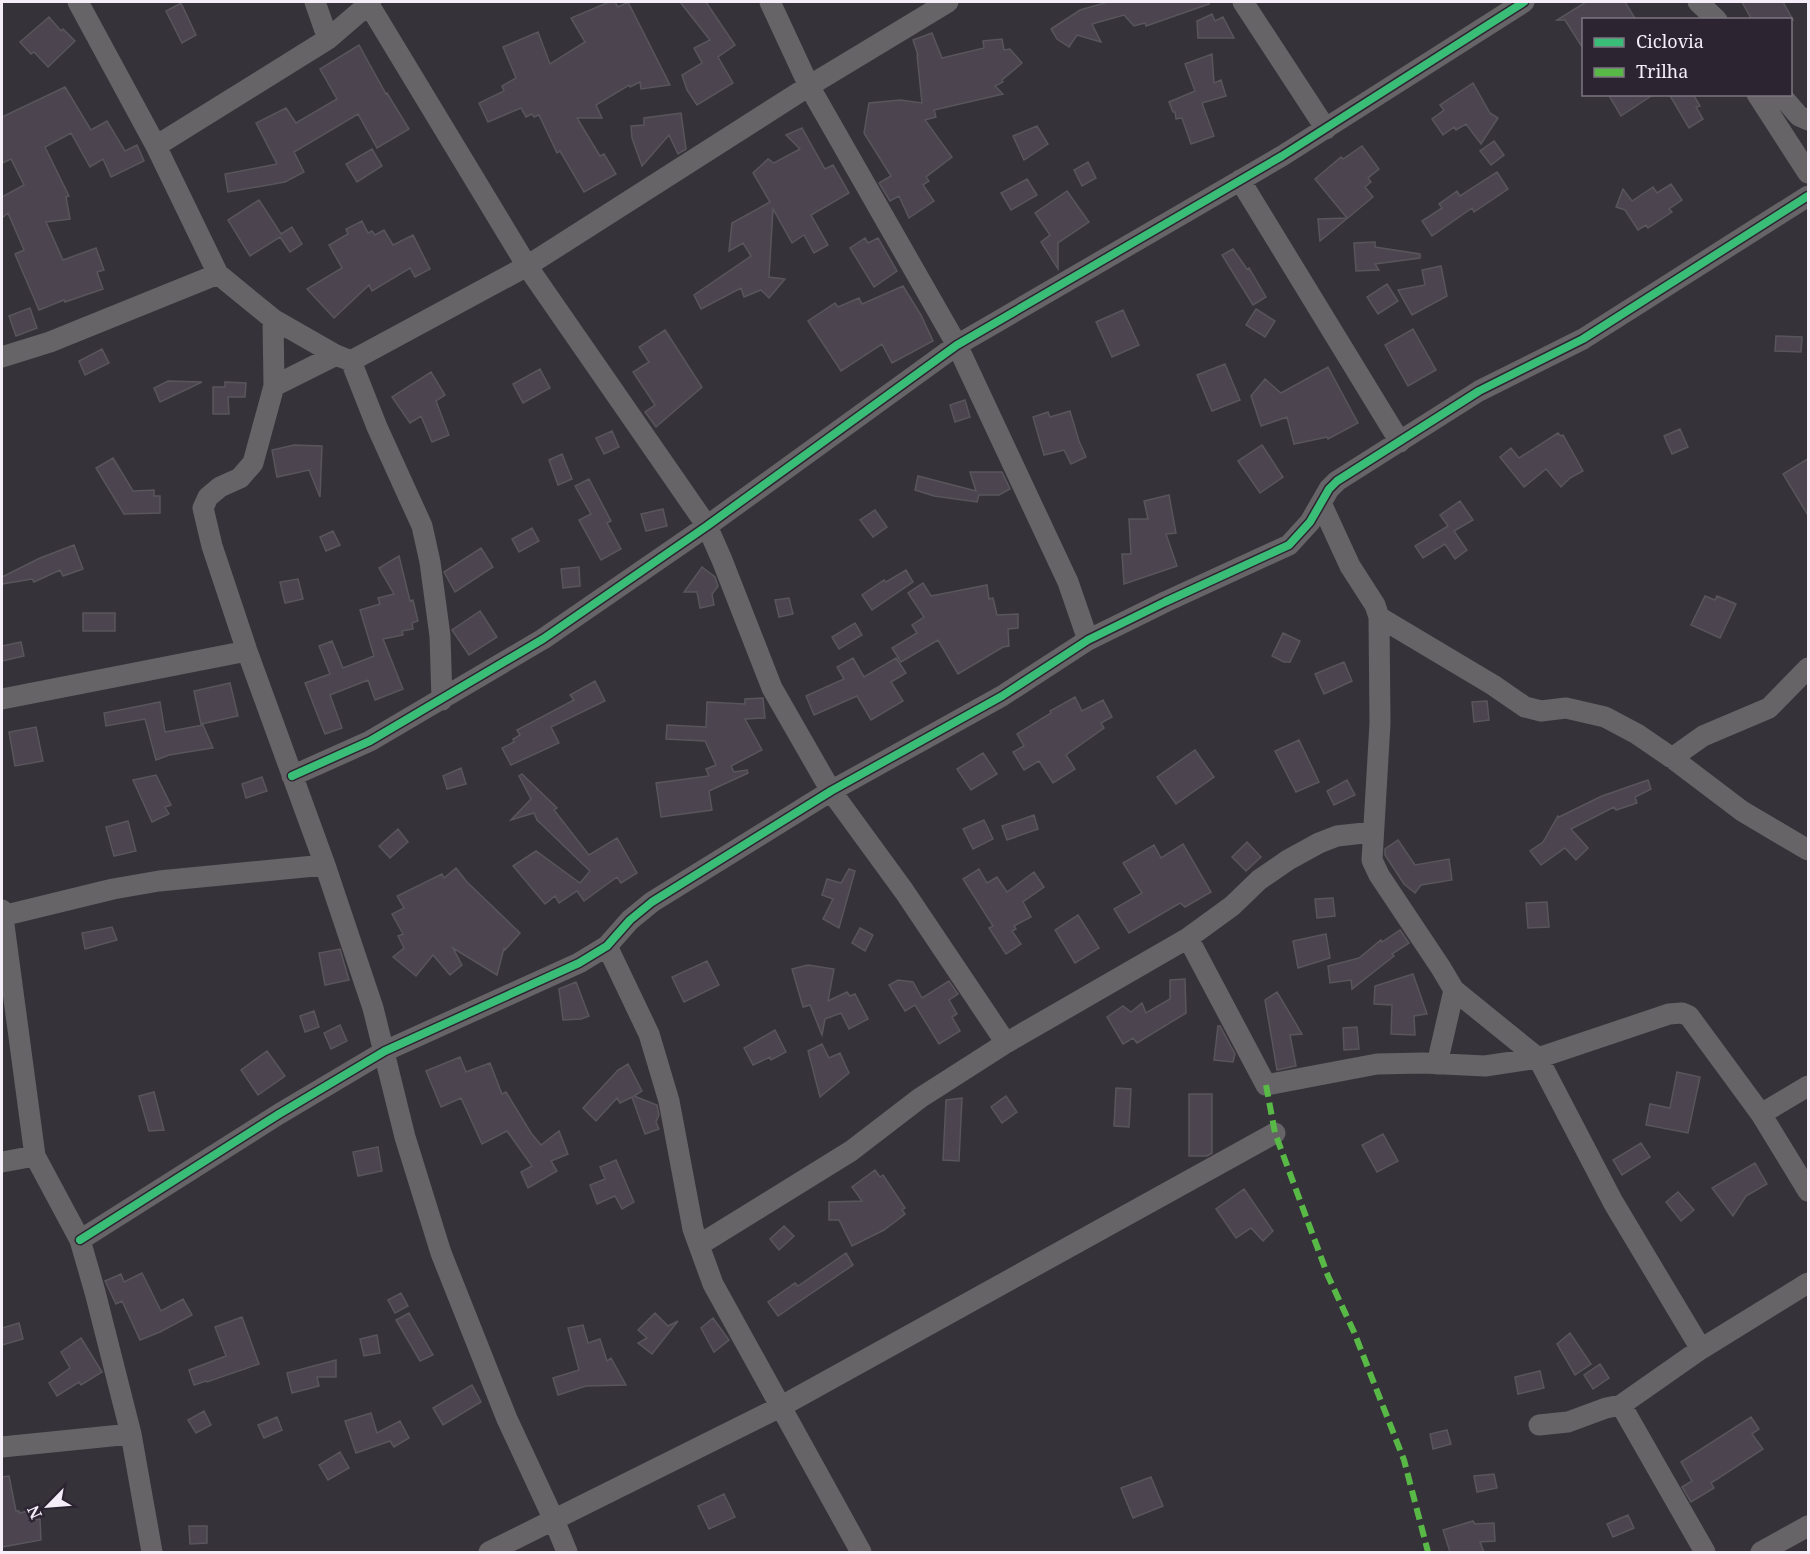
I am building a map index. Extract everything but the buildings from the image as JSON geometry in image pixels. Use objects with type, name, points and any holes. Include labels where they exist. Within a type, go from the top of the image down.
[{"type":"street","points":[[78,2],[156,146],[218,274],[273,319],[343,358],[422,526],[430,562],[440,636],[442,700]]},
{"type":"street","points":[[315,2],[328,39]]},
{"type":"street","points":[[156,146],[328,39],[369,2],[527,266],[707,526],[772,688],[831,791],[903,891],[1006,1043]]},
{"type":"street","points":[[770,2],[809,86],[957,345],[1068,582],[1088,640]]},
{"type":"street","points":[[274,386],[343,358],[527,266],[809,86],[948,2]]},
{"type":"street","points":[[1243,2],[1326,129]]},
{"type":"street","points":[[292,776],[370,741],[543,639],[707,526],[957,345],[1326,129],[1524,2]]},
{"type":"street","points":[[1697,2],[1707,18]]},
{"type":"street","points":[[1697,2],[1715,18]]},
{"type":"street","points":[[1758,96],[1809,173]]},
{"type":"street","points":[[1782,96],[1799,116],[1809,120]]},
{"type":"street","points":[[1240,180],[1400,442]]},
{"type":"street","points":[[80,1240],[279,1114],[385,1051],[579,963],[607,946],[630,920],[652,902],[831,791],[1002,696],[1088,640],[1288,545],[1310,522],[1329,489],[1337,481],[1479,391],[1583,339],[1809,196]]},
{"type":"street","points":[[2,357],[51,342],[218,274]]},
{"type":"street","points":[[273,319],[274,386],[252,463],[240,478],[220,486],[208,496],[203,508],[212,546],[247,651],[325,864],[385,1051],[405,1137],[441,1253],[507,1419],[567,1552]]},
{"type":"street","points":[[1321,503],[1350,566],[1375,604],[1379,617],[1380,723],[1372,860],[1379,875],[1454,990],[1538,1058],[1613,1202],[1701,1349]]},
{"type":"street","points":[[1379,617],[1493,685],[1525,707],[1541,711],[1566,708],[1605,717],[1637,734],[1742,811],[1809,850]]},
{"type":"street","points":[[2,699],[247,651]]},
{"type":"street","points":[[1672,758],[1702,736],[1769,708],[1809,668]]},
{"type":"street","points":[[699,1245],[851,1151],[920,1098],[1006,1043],[1188,939],[1232,906],[1259,880],[1288,860],[1337,836],[1373,832]]},
{"type":"street","points":[[153,1552],[131,1434],[80,1240],[36,1156],[2,914],[159,881],[325,864]]},
{"type":"street","points":[[1188,939],[1266,1085],[1377,1064],[1485,1066],[1538,1058],[1669,1014],[1682,1013],[1689,1016],[1761,1114],[1809,1191]]},
{"type":"street","points":[[607,946],[652,1045],[669,1101],[693,1229],[713,1284],[861,1552]]},
{"type":"street","points":[[1437,1064],[1454,990]]},
{"type":"street","points":[[1761,1114],[1809,1086]]},
{"type":"street","points":[[489,1552],[780,1407],[1275,1133]]},
{"type":"street","points":[[2,1162],[36,1156]]},
{"type":"street","points":[[1539,1425],[1568,1422],[1605,1408],[1621,1405],[1701,1349],[1809,1283]]},
{"type":"street","points":[[1621,1405],[1705,1552]]},
{"type":"street","points":[[2,1447],[131,1434]]},
{"type":"street","points":[[1761,1552],[1809,1526]]},
{"type":"marked path","points":[[1266,1085],[1275,1133],[1328,1276],[1354,1332],[1404,1460],[1428,1552]]},
{"type":"cycle path","points":[[292,776],[370,741],[543,639],[707,526],[957,345],[1282,156],[1524,2]]},
{"type":"cycle path","points":[[80,1240],[279,1114],[385,1051],[579,963],[607,946],[630,920],[652,902],[831,791],[1002,696],[1088,640],[1289,545],[1310,522],[1329,489],[1337,481],[1479,391],[1583,339],[1808,196]]}]
